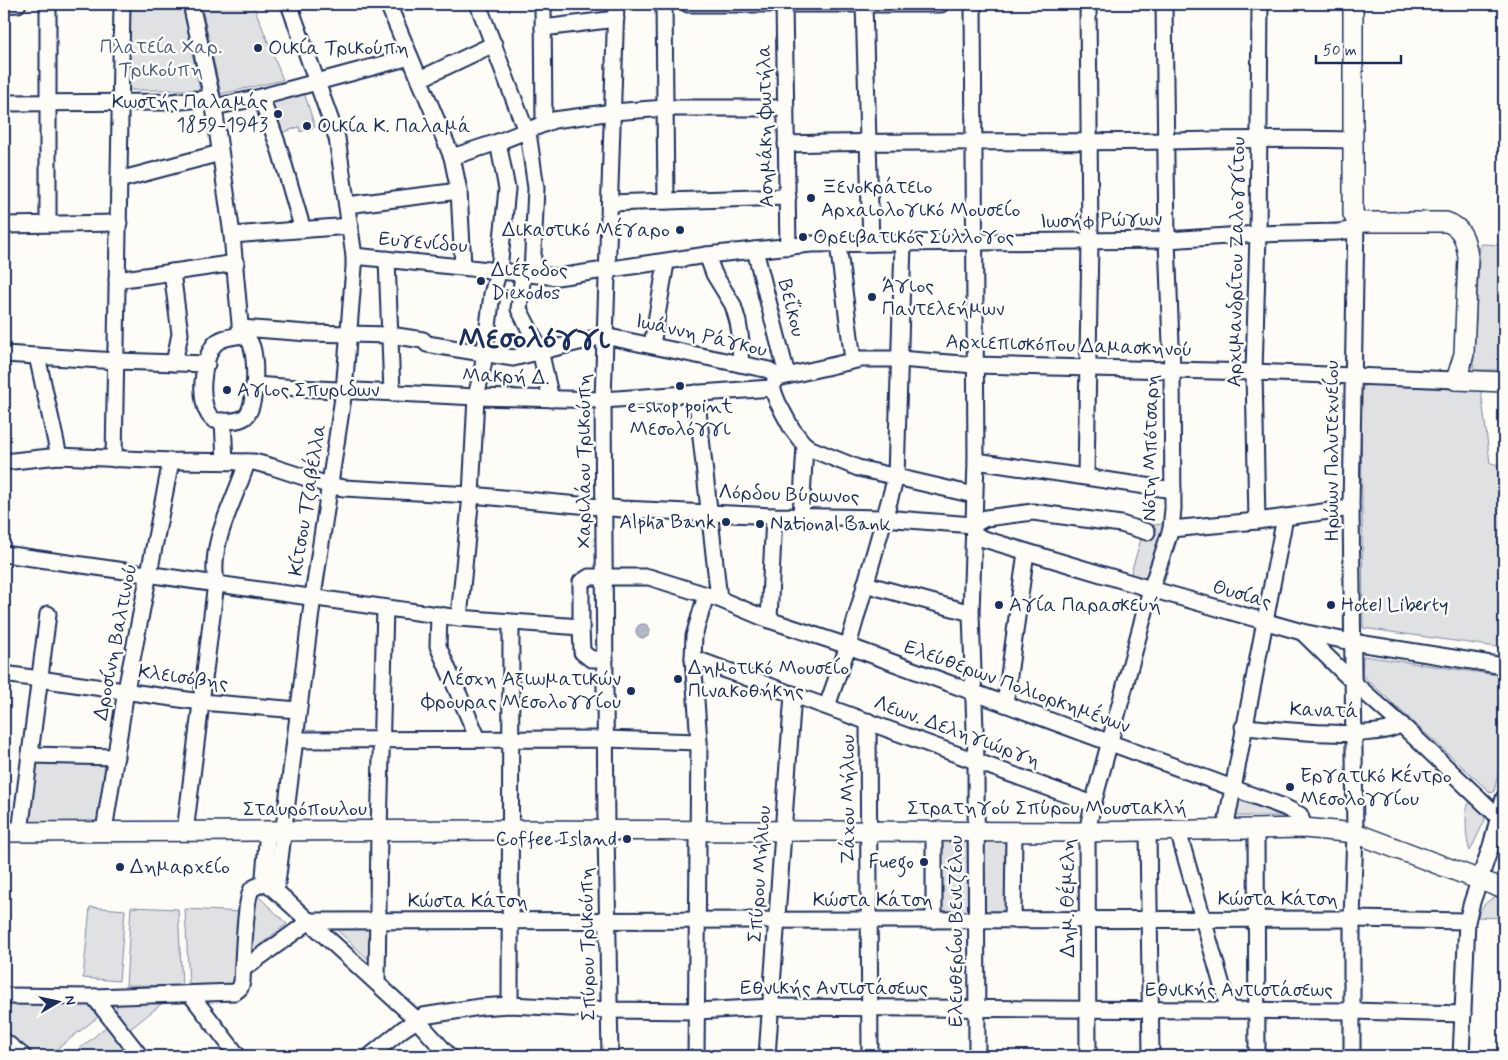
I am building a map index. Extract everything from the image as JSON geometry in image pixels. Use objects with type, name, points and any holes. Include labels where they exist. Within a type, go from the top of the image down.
[{"type":"main road","points":[[1341,4],[1347,140],[1352,208],[1356,225],[1434,230],[1446,233],[1454,241],[1456,257],[1452,354],[1456,380],[1504,382]]},
{"type":"main road","points":[[1347,140],[1353,4]]},
{"type":"main road","name":"Στρατηγού Σπύρου Μουστακλή","points":[[606,830],[1088,832],[1304,828],[1355,833],[1504,889]]},
{"type":"main road","name":"Σταυρόπουλου","points":[[12,832],[606,830]]},
{"type":"street","points":[[4,5],[18,4]]},
{"type":"street","points":[[48,4],[48,223]]},
{"type":"street","points":[[114,459],[122,4]]},
{"type":"street","points":[[191,4],[213,103],[236,263],[241,332],[247,338],[252,349],[254,385],[251,407],[247,415],[242,418],[224,421],[213,420],[205,409],[203,390],[207,364],[217,342],[241,332],[390,335],[423,340],[427,344],[513,358],[604,336]]},
{"type":"street","name":"Κίτσου Τζαβέλλα","points":[[271,887],[276,831],[294,740],[313,596],[344,391],[350,335],[354,256],[337,138],[319,82],[289,4]]},
{"type":"street","points":[[388,4],[452,157],[459,191],[463,266]]},
{"type":"street","points":[[478,4],[526,130],[536,188],[528,274],[519,309],[540,350],[551,399]]},
{"type":"street","points":[[543,4],[544,123]]},
{"type":"street","points":[[664,4],[666,201]]},
{"type":"street","points":[[688,4],[941,4]]},
{"type":"street","name":"Ασημάκη Φωτήλα","points":[[784,4],[788,246]]},
{"type":"street","points":[[864,4],[871,243]]},
{"type":"street","name":"Ελευθερίου Βενιζέλου","points":[[973,4],[976,461],[971,613],[976,760],[977,1056]]},
{"type":"street","points":[[1086,476],[1090,240],[1088,4]]},
{"type":"street","name":"Νότη Μπότσαρη","points":[[1110,743],[1150,589],[1171,529],[1173,490],[1172,370],[1167,240],[1164,4]]},
{"type":"street","name":"Αρχιμανδρίτου Ζαλογγίτου","points":[[1257,521],[1254,372],[1258,234],[1260,4]]},
{"type":"street","points":[[543,28],[616,11]]},
{"type":"street","name":"Χαριλάου Τρικούπη","points":[[605,739],[603,400],[616,11]]},
{"type":"street","points":[[420,79],[494,44]]},
{"type":"street","points":[[4,103],[213,103],[262,97],[410,57]]},
{"type":"street","points":[[262,97],[303,230]]},
{"type":"street","points":[[452,157],[498,142],[554,120],[613,112],[665,108],[786,108]]},
{"type":"street","points":[[786,144],[974,141],[1166,141],[1259,138],[1347,140]]},
{"type":"street","points":[[460,618],[476,397],[492,294],[499,270],[507,183],[498,142]]},
{"type":"street","points":[[119,180],[220,153]]},
{"type":"street","points":[[347,205],[459,191]]},
{"type":"street","points":[[610,203],[788,197]]},
{"type":"street","points":[[4,225],[119,222]]},
{"type":"street","name":"Ιωσήφ Ρώγων","points":[[608,270],[707,255],[788,246],[871,243],[1167,240],[1258,234],[1338,232],[1356,225]]},
{"type":"street","name":"Ηρώων Πολυτεχνείου","points":[[1352,1056],[1352,919],[1355,833],[1350,508],[1356,225]]},
{"type":"street","points":[[232,235],[350,226]]},
{"type":"street","points":[[827,706],[848,646],[896,477],[903,243]]},
{"type":"street","points":[[838,244],[853,360]]},
{"type":"street","name":"Βεΐκου","points":[[755,250],[786,419],[805,445]]},
{"type":"street","points":[[707,255],[714,274],[733,305],[742,341],[740,364]]},
{"type":"street","name":"Ευγενίδου","points":[[354,256],[463,266],[544,277],[565,277],[608,270]]},
{"type":"street","points":[[387,260],[392,393]]},
{"type":"street","points":[[652,344],[666,262]]},
{"type":"street","points":[[117,280],[236,263]]},
{"type":"street","points":[[172,272],[180,334],[174,362]]},
{"type":"street","name":"Ιωάννη Ράγκου","points":[[604,336],[652,344],[769,370],[779,380]]},
{"type":"street","points":[[4,354],[207,364]]},
{"type":"street","points":[[36,356],[59,456]]},
{"type":"street","name":"Αρχιεπισκόπου Δαμασκηνού","points":[[696,393],[779,380],[853,360],[899,360],[975,365],[1254,372],[1456,380]]},
{"type":"street","name":"Μακρή Δ.","points":[[254,385],[476,397],[603,400],[696,393]]},
{"type":"street","points":[[696,393],[709,513],[712,597],[694,636],[693,658],[699,742],[696,1056]]},
{"type":"street","points":[[224,421],[225,461]]},
{"type":"street","points":[[805,445],[858,468],[974,495]]},
{"type":"street","points":[[801,516],[805,445]]},
{"type":"street","name":"Λόρδου Βύρωνος","points":[[4,462],[59,456],[247,462],[273,466],[331,486],[344,488],[470,495],[604,508],[774,516],[884,518],[973,530]]},
{"type":"street","name":"Δροσίνη Βαλτινού","points":[[104,831],[126,690],[171,461]]},
{"type":"street","points":[[976,461],[1173,490]]},
{"type":"street","points":[[186,832],[216,583],[214,572],[216,548],[247,462]]},
{"type":"street","points":[[1171,529],[1257,521],[1350,508]]},
{"type":"street","points":[[973,530],[986,518],[1033,512],[1121,524],[1147,532]]},
{"type":"street","points":[[769,620],[774,516]]},
{"type":"street","points":[[1225,830],[1234,789],[1243,728],[1285,517]]},
{"type":"street","name":"Θυσίας","points":[[973,530],[1026,552],[1302,632],[1352,642],[1504,666]]},
{"type":"street","points":[[1005,704],[1026,552]]},
{"type":"street","points":[[4,554],[460,618],[581,627],[582,652],[591,659],[605,659]]},
{"type":"street","name":"Ελεύθερων Πολιορκημένων","points":[[581,627],[581,582],[589,577],[649,577],[712,597],[769,620],[848,646],[1296,812],[1302,818],[1304,828]]},
{"type":"street","points":[[865,584],[971,613]]},
{"type":"street","points":[[378,983],[377,921],[386,608]]},
{"type":"street","points":[[12,832],[30,755],[48,614]]},
{"type":"street","points":[[438,615],[438,646],[478,739]]},
{"type":"street","points":[[510,1005],[509,740],[511,622]]},
{"type":"street","points":[[1302,632],[1353,682],[1401,724],[1502,820]]},
{"type":"street","name":"Λεων. Δεληγιώργη","points":[[693,658],[1093,804]]},
{"type":"street","name":"Κλεισόβης","points":[[4,674],[201,702],[298,710]]},
{"type":"street","name":"Σπύρου Μήλιου","points":[[767,1056],[793,694]]},
{"type":"street","name":"Ζάχου Μήλιου","points":[[868,721],[870,1056]]},
{"type":"street","name":"Κανατά","points":[[1243,728],[1354,734],[1393,730],[1401,724]]},
{"type":"street","points":[[294,740],[605,739],[699,742]]},
{"type":"street","name":"Σπύρου Τρικούπη","points":[[605,739],[610,1056]]},
{"type":"street","name":"Δημ. Θέμελη","points":[[1088,1056],[1088,832],[1093,804],[1110,743]]},
{"type":"street","points":[[30,755],[116,757]]},
{"type":"street","points":[[1461,1056],[1467,921],[1502,820],[1504,798]]},
{"type":"street","points":[[1256,830],[1257,1056]]},
{"type":"street","points":[[1148,831],[1151,1056]]},
{"type":"street","points":[[1178,831],[1228,1010]]},
{"type":"street","points":[[934,832],[934,920]]},
{"type":"street","points":[[1013,920],[1014,832]]},
{"type":"street","points":[[4,996],[94,998],[235,992],[242,985],[250,892],[257,886],[271,887],[416,1019],[449,1056]]},
{"type":"street","name":"Κώστα Κάτση","points":[[310,921],[1352,919],[1467,921]]},
{"type":"street","points":[[243,969],[310,921]]},
{"type":"street","points":[[191,995],[238,1056]]},
{"type":"street","points":[[94,998],[140,1056]]},
{"type":"street","name":"Εθνικής Αντιστάσεως","points":[[416,1019],[422,1016],[480,1007],[510,1005],[609,1010],[697,1011],[771,1007],[1257,1010],[1463,1014]]},
{"type":"street","points":[[370,1056],[416,1019]]},
{"type":"street","points":[[4,1041],[24,1056]]},
{"type":"green space","name":"Πλατεία Χαρ. Τρικούπη","points":[[129,4],[182,4],[200,90],[129,90]]},
{"type":"green space","points":[[201,4],[253,4],[283,80],[221,94]]},
{"type":"green space","points":[[303,89],[315,127],[300,132],[299,127],[278,134],[267,98]]},
{"type":"green space","points":[[1480,244],[1504,245],[1504,370],[1473,370]]},
{"type":"green space","points":[[1364,386],[1481,390],[1490,463],[1504,466],[1504,648],[1363,628],[1361,392]]},
{"type":"green space","points":[[1163,524],[1180,530],[1163,586],[1130,576],[1145,526]]},
{"type":"green space","points":[[1363,656],[1504,676],[1504,746],[1494,792],[1491,793],[1362,675]]},
{"type":"green space","points":[[30,755],[116,757],[104,831],[20,832]]},
{"type":"green space","points":[[1236,795],[1286,816],[1231,816]]},
{"type":"green space","points":[[1469,803],[1473,803],[1483,813],[1485,820],[1470,851],[1466,827],[1466,812]]},
{"type":"green space","points":[[938,835],[967,835],[968,915],[939,915]]},
{"type":"green space","points":[[981,836],[1007,836],[1008,916],[982,916]]},
{"type":"green space","points":[[256,894],[287,924],[253,950],[250,950]]},
{"type":"green space","points":[[1504,897],[1504,918],[1477,917],[1486,902]]},
{"type":"green space","points":[[90,907],[125,910],[119,981],[83,978]]},
{"type":"green space","points":[[131,907],[178,909],[182,986],[126,985]]},
{"type":"green space","points":[[185,909],[242,912],[239,987],[189,985]]},
{"type":"green space","points":[[371,924],[372,957],[369,960],[333,926]]},
{"type":"green space","points":[[165,1001],[128,1031],[116,1012],[118,1004]]},
{"type":"green space","points":[[86,1002],[98,1017],[53,1052],[44,1056],[37,1056],[4,1033],[4,1003]]},
{"type":"green space","points":[[106,1027],[130,1056],[71,1056]]},
{"type":"shaded area","points":[[643,624],[648,626],[650,631],[648,636],[643,638],[638,636],[636,631],[638,626]]},
{"type":"place","name":"Οικία Τρικούπη","points":[[258,48]]},
{"type":"place","name":"Κωστής Παλαμάς 1859-1943","points":[[278,114]]},
{"type":"place","name":"Οικία Κ. Παλαμά","points":[[307,126]]},
{"type":"place","name":"Ξενοκράτειο Αρχαιολογικό Μουσείο","points":[[811,198]]},
{"type":"place","name":"Δικαστικό Μέγαρο","points":[[680,230]]},
{"type":"place","name":"Ορειβατικός Σύλλογος","points":[[803,237]]},
{"type":"place","name":"Διέξοδος Diexodos","points":[[481,281]]},
{"type":"place","name":"Άγιος Παντελεήμων","points":[[872,297]]},
{"type":"place","name":"e-shop point Μεσολόγγι","points":[[680,386]]},
{"type":"place","name":"Αγιος Σπυριδων","points":[[227,390]]},
{"type":"place","name":"Alpha Bank","points":[[726,522]]},
{"type":"place","name":"National Bank","points":[[760,524]]},
{"type":"place","name":"Αγία Παρασκευή","points":[[999,605]]},
{"type":"place","name":"Hotel Liberty","points":[[1331,605]]},
{"type":"place","name":"Δημοτικό Μουσείο Πινακοθήκης","points":[[678,679]]},
{"type":"place","name":"Λέσχη Αξιωματικών Φρουρας Μεσολογγίου","points":[[631,691]]},
{"type":"place","name":"Eργατικό Κέντρο Μεσολογγίου","points":[[1290,787]]},
{"type":"place","name":"Coffee Island","points":[[627,839]]},
{"type":"place","name":"Fuego","points":[[924,862]]},
{"type":"place","name":"Δημαρχείο","points":[[120,867]]},
{"type":"district","name":"Μεσολόγγι","points":[[534,339]]}]
